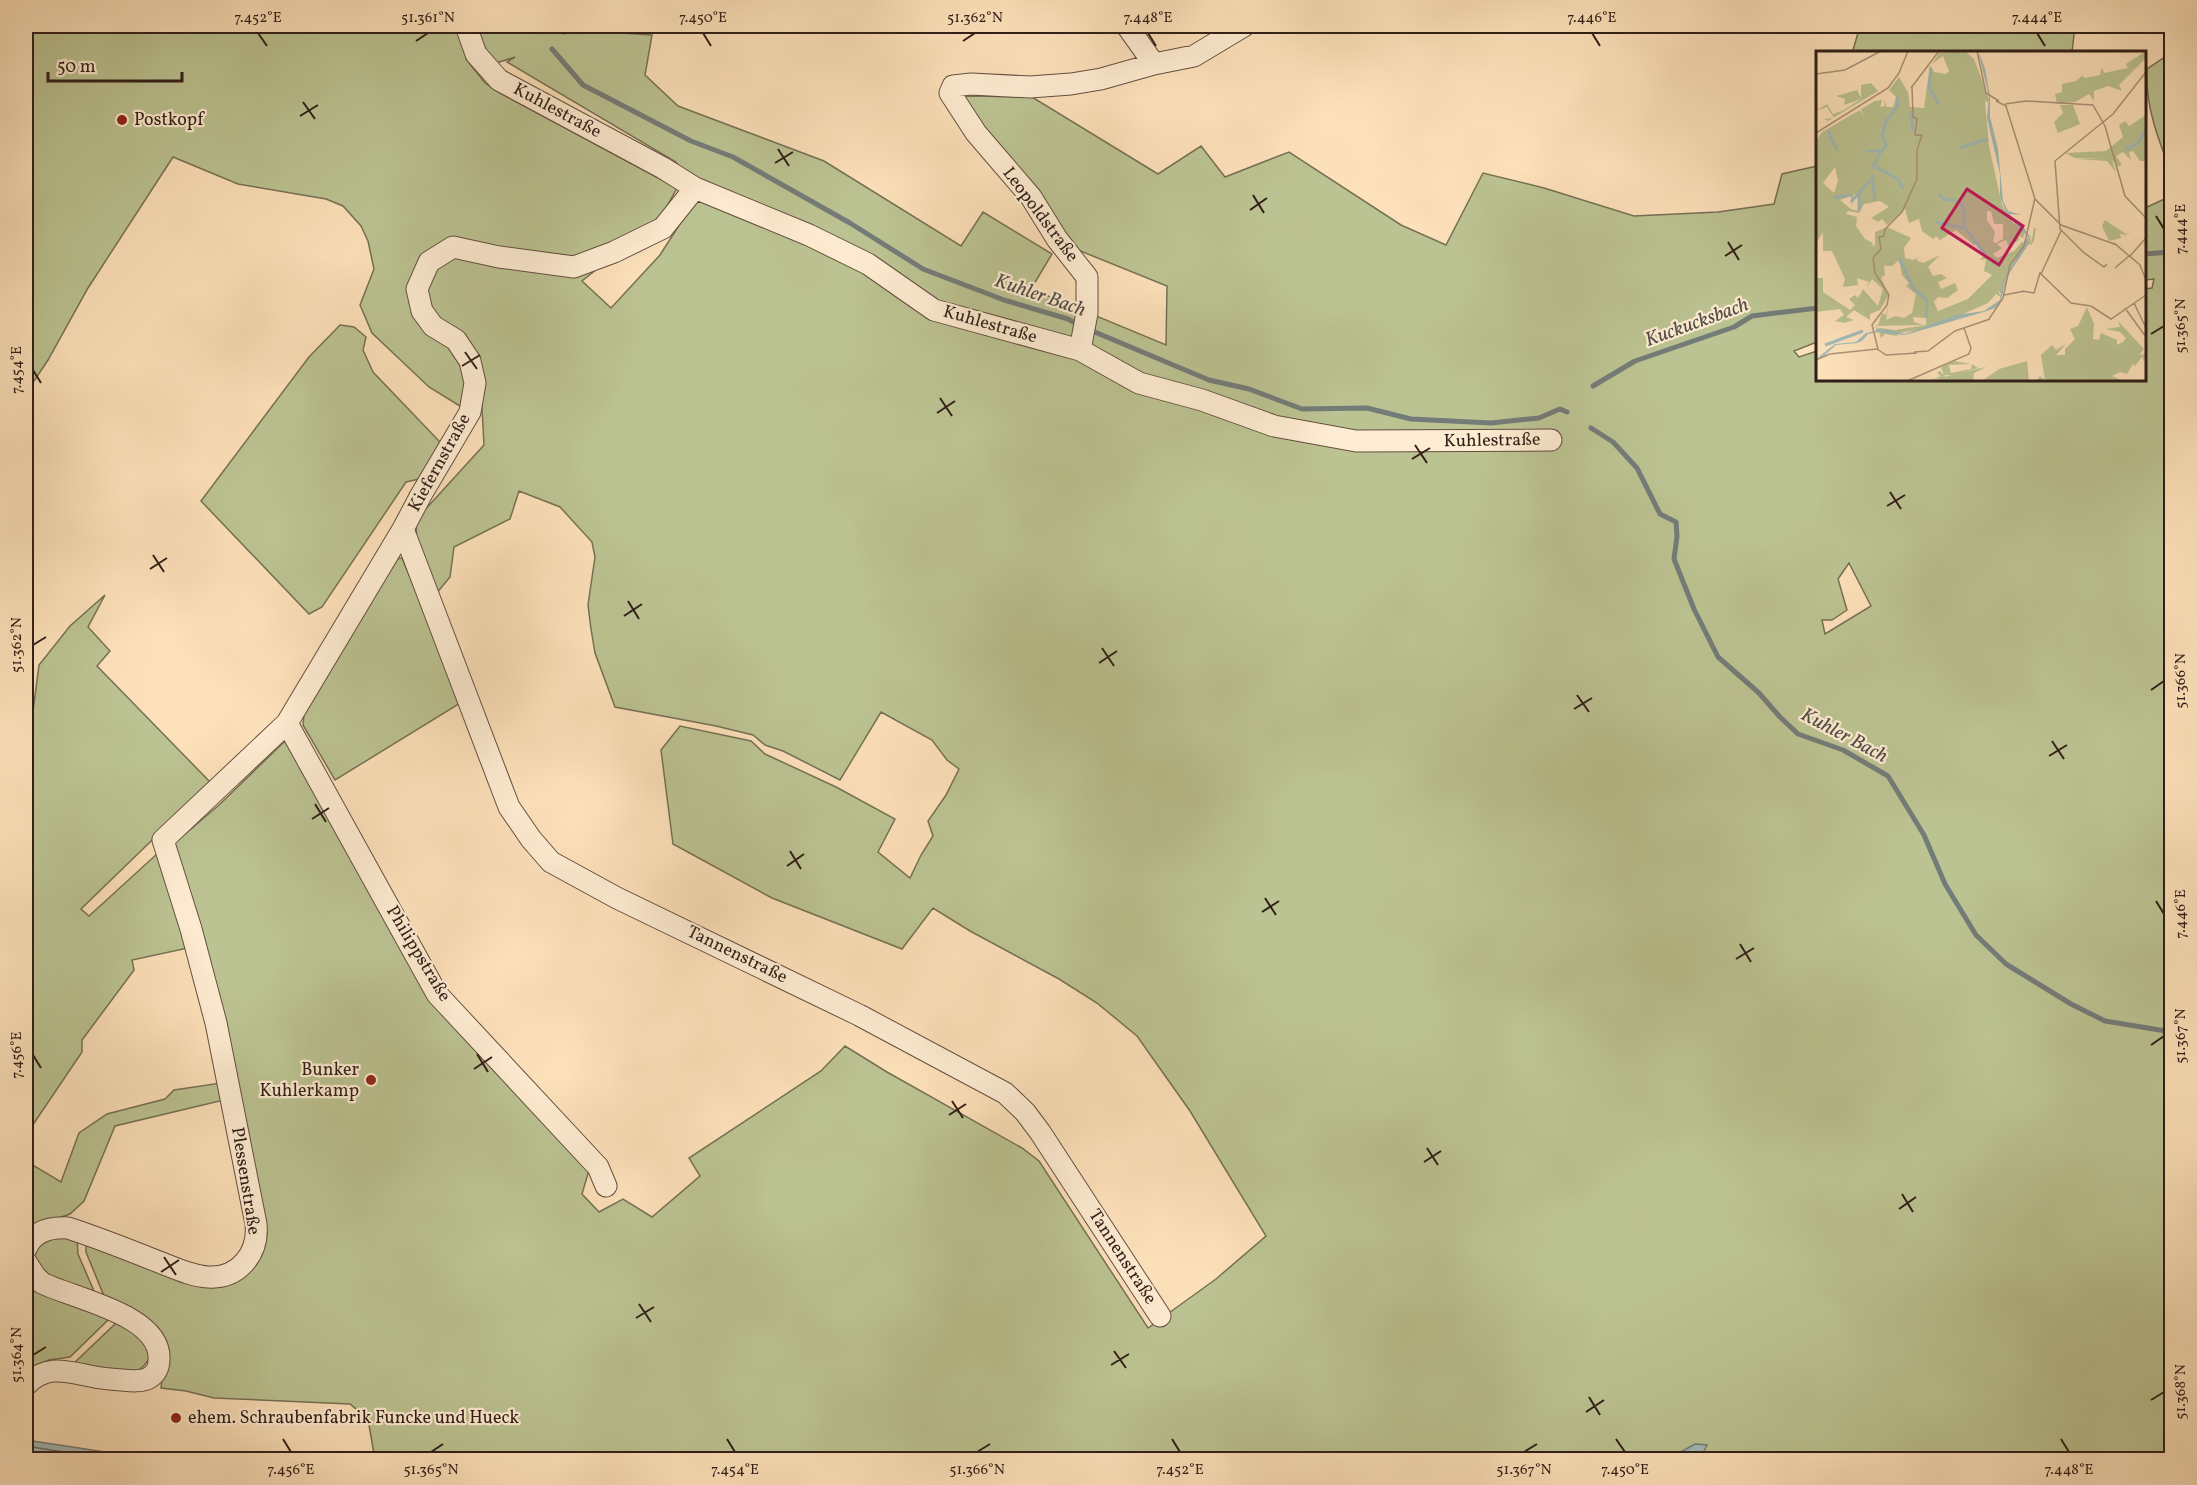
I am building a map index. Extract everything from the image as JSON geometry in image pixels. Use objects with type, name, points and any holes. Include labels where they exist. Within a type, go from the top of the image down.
[{"type":"street","name":"Kuhlestraße","points":[[466,26],[476,54],[500,80],[663,168],[695,188],[809,235],[868,264],[934,310],[1081,345],[1139,383],[1202,400],[1274,426],[1356,441],[1551,440]]},
{"type":"street","points":[[1127,26],[1154,63],[1194,56],[1244,26]]},
{"type":"street","name":"Leopoldstraße","points":[[1081,345],[1087,313],[1086,278],[1057,239],[1031,197],[976,133],[950,93],[953,86],[962,85],[1030,87],[1071,84],[1101,79],[1154,63]]},
{"type":"street","name":"Kiefernstraße","points":[[180,897],[163,840],[287,723],[470,412],[475,382],[470,361],[456,340],[433,326],[422,311],[417,289],[429,262],[453,247],[499,257],[574,267],[614,252],[663,228],[695,188]]},
{"type":"street","name":"Tannenstraße","points":[[403,529],[445,644],[476,714],[509,807],[531,839],[551,862],[617,898],[859,1015],[1005,1093],[1025,1112],[1040,1132],[1160,1316]]},
{"type":"street","name":"Philippstraße","points":[[287,723],[437,994],[598,1167],[606,1186]]},
{"type":"street","name":"Plessenstraße","points":[[26,1249],[33,1237],[42,1231],[55,1227],[68,1228],[185,1272],[209,1277],[220,1276],[240,1268],[253,1252],[257,1233],[256,1224],[216,1023],[180,897]]},
{"type":"street","points":[[26,1263],[42,1282],[134,1319],[155,1338],[160,1350],[159,1364],[155,1374],[145,1380],[98,1378],[62,1370],[44,1372],[26,1385]]},
{"type":"green space","points":[[26,26],[466,26],[476,54],[466,59],[485,83],[677,188],[660,219],[582,281],[611,308],[660,255],[696,199],[676,162],[507,62],[515,57],[493,64],[475,26],[560,26],[564,34],[573,30],[652,35],[645,75],[678,106],[824,161],[961,246],[983,212],[1052,254],[1031,289],[1166,345],[1167,286],[1068,246],[975,128],[964,96],[1032,97],[1158,174],[1201,146],[1225,177],[1289,152],[1401,225],[1446,245],[1483,173],[1544,188],[1634,216],[1718,212],[1774,204],[1782,174],[1816,166],[1816,342],[1794,351],[1799,357],[1816,351],[1816,381],[2146,381],[2146,289],[2152,288],[2154,279],[2146,280],[2146,208],[2171,196],[2171,1459],[375,1460],[368,1419],[350,1404],[214,1398],[161,1388],[165,1351],[106,1301],[86,1252],[86,1242],[230,1279],[263,1243],[170,847],[219,805],[284,742],[292,744],[422,980],[589,1170],[582,1194],[599,1212],[623,1199],[652,1217],[700,1176],[689,1158],[821,1071],[845,1046],[1022,1148],[1039,1161],[1148,1328],[1216,1279],[1266,1236],[1190,1111],[1137,1036],[1097,1003],[933,908],[902,949],[772,898],[673,844],[661,750],[680,726],[751,741],[765,754],[836,787],[895,819],[878,852],[910,878],[933,836],[928,821],[946,795],[959,769],[947,760],[932,740],[881,712],[840,780],[783,751],[765,745],[753,735],[615,707],[595,653],[591,629],[588,605],[595,557],[592,542],[560,507],[519,491],[510,519],[454,547],[450,577],[436,594],[417,545],[416,523],[423,512],[484,445],[480,373],[411,291],[470,372],[463,408],[429,387],[372,333],[360,305],[374,269],[368,241],[361,226],[343,206],[326,199],[238,184],[173,157],[88,288],[48,360],[26,393]],"holes":[[[1849,563],[1871,606],[1825,634],[1822,620],[1832,620],[1847,610],[1838,579]]]},
{"type":"green space","points":[[1860,26],[2075,26],[2072,51],[1852,51]]},
{"type":"green space","points":[[2171,53],[2171,172],[2153,122],[2148,96],[2147,69]]},
{"type":"green space","points":[[340,325],[354,327],[366,337],[363,350],[373,372],[440,442],[419,479],[406,482],[322,607],[309,614],[201,501],[309,357]]},
{"type":"green space","points":[[402,558],[462,702],[335,780],[303,725],[304,715],[397,559]]},
{"type":"green space","points":[[105,595],[88,627],[110,651],[97,666],[211,783],[81,909],[89,916],[158,853],[188,948],[132,960],[134,970],[82,1040],[82,1052],[26,1135],[26,742],[32,719],[39,665],[70,626]]},
{"type":"green space","points":[[221,1083],[224,1100],[115,1126],[84,1201],[70,1214],[26,1231],[26,1161],[61,1182],[79,1133],[107,1114],[165,1099],[174,1090]]},
{"type":"green space","points":[[47,1236],[77,1238],[78,1254],[97,1298],[51,1281],[33,1263],[34,1246]]},
{"type":"green space","points":[[26,1284],[104,1313],[108,1320],[70,1357],[49,1360],[26,1369]]},
{"type":"green space","points":[[117,1318],[138,1326],[151,1355],[143,1367],[131,1374],[73,1364],[115,1324]]},
{"type":"water","points":[[26,1440],[138,1457],[169,1457],[169,1459],[26,1459]]},
{"type":"water","points":[[1695,1444],[1707,1445],[1700,1459],[1679,1459],[1679,1453]]},
{"type":"waterway","name":"Kuhler Bach","points":[[552,49],[583,85],[691,141],[733,157],[850,223],[923,269],[1004,300],[1068,319],[1079,325]]},
{"type":"waterway","name":"Kuckucksbach","points":[[2146,254],[2172,252]]},
{"type":"waterway","name":"Kuckucksbach","points":[[1593,386],[1635,361],[1734,327],[1752,316],[1816,308]]},
{"type":"waterway","name":"Kuhler Bach","points":[[1090,330],[1209,380],[1249,389],[1302,409],[1367,408],[1411,419],[1491,423],[1539,418],[1560,409],[1567,412]]},
{"type":"waterway","name":"Kuhler Bach","points":[[1591,428],[1613,442],[1637,468],[1660,514],[1676,522],[1674,559],[1694,609],[1718,657],[1759,693],[1798,734],[1843,750],[1888,776],[1924,835],[1945,884],[1976,935],[2006,964],[2071,1004],[2105,1021],[2172,1032]]},
{"type":"place","name":"Postkopf","points":[[122,120]]},
{"type":"place","name":"Bunker Kuhlerkamp","points":[[371,1080]]},
{"type":"place","name":"ehem. Schraubenfabrik Funcke und Hueck","points":[[176,1418]]}]
